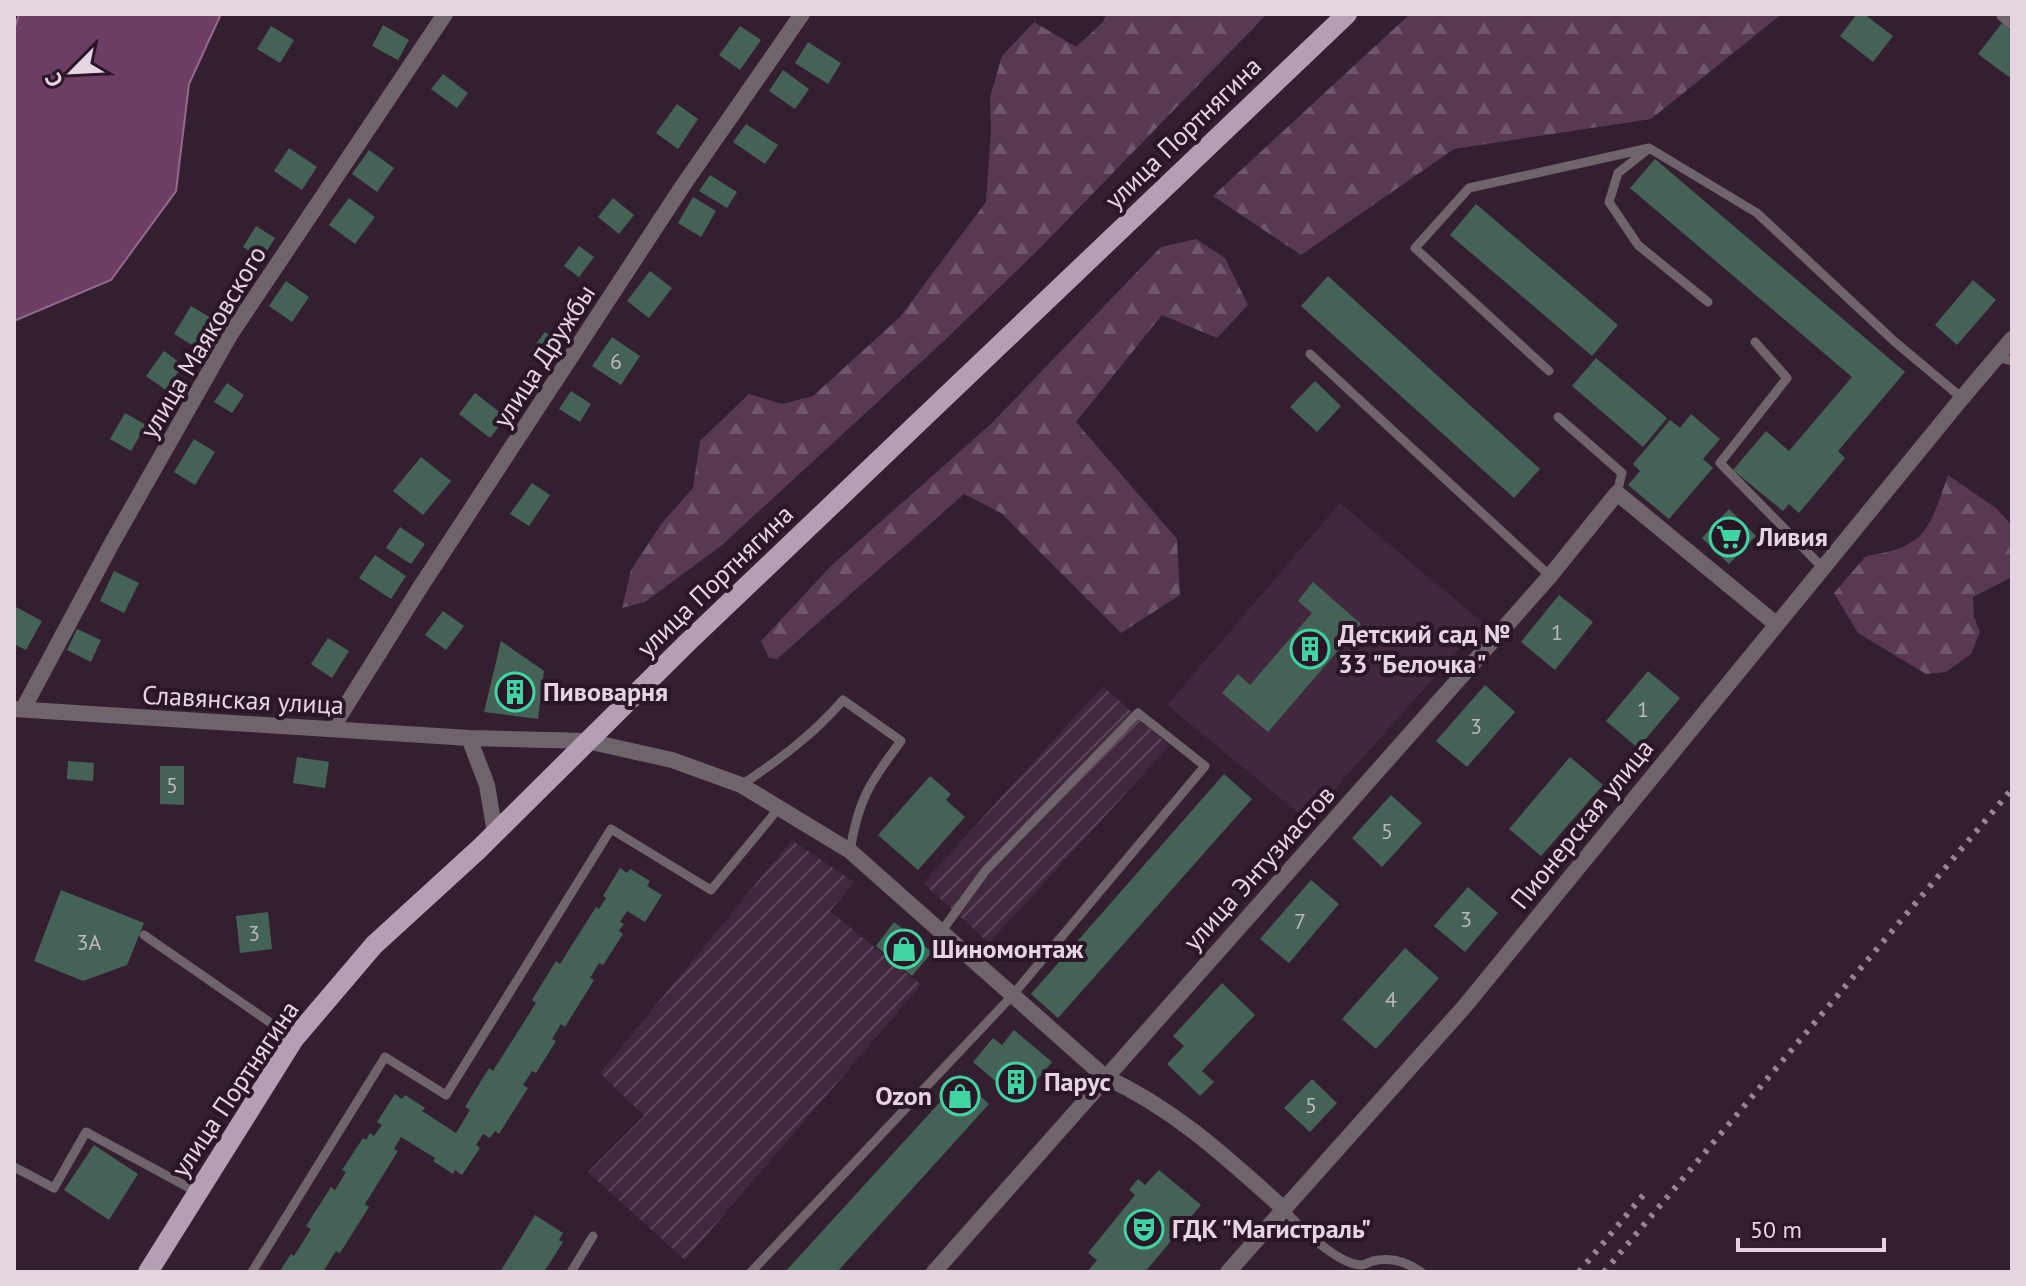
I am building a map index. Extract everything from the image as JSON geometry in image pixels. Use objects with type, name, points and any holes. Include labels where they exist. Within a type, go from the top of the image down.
[{"type":"main road","name":"улица Портнягина","points":[[148,1272],[294,1039],[374,945],[495,833],[689,641],[1347,14]]},
{"type":"street","name":"улица Маяковского","points":[[19,709],[230,335],[445,14]]},
{"type":"street","name":"улица Дружбы","points":[[332,728],[421,586],[682,187],[802,14]]},
{"type":"street","points":[[2004,14],[2012,21]]},
{"type":"street","name":"Пионерская улица","points":[[1228,1272],[1465,1006],[1962,398],[2004,359],[2012,339]]},
{"type":"street","points":[[1617,493],[1776,624]]},
{"type":"street","name":"улица Энтузиастов","points":[[934,1272],[1550,576],[1617,493]]},
{"type":"street","name":"Славянская улица","points":[[19,709],[469,738],[587,741],[672,760],[741,785],[850,851],[1011,997],[1105,1077],[1141,1093],[1202,1135],[1284,1209]]},
{"type":"street","points":[[469,738],[487,785],[495,833]]},
{"type":"lane","points":[[1649,148],[1618,173],[1609,202],[1638,245],[1708,302]]},
{"type":"lane","points":[[1549,371],[1415,248],[1469,188],[1649,148],[1757,213],[1895,342],[1962,398]]},
{"type":"lane","points":[[1755,342],[1787,378],[1720,463],[1823,568]]},
{"type":"lane","points":[[1310,354],[1550,576]]},
{"type":"lane","points":[[1558,417],[1622,473],[1617,493]]},
{"type":"lane","points":[[741,785],[820,727],[843,700],[901,741],[868,788],[856,815],[850,851]]},
{"type":"lane","points":[[751,1272],[1011,997],[1205,766],[1138,713],[986,870],[941,932]]},
{"type":"lane","points":[[252,1272],[385,1057],[446,1095],[611,829],[711,890],[779,808]]},
{"type":"lane","points":[[144,935],[294,1039]]},
{"type":"lane","points":[[14,1167],[54,1188],[86,1132],[197,1192]]},
{"type":"lane","points":[[1284,1209],[1315,1241],[1351,1261],[1361,1265],[1398,1260],[1421,1272]]},
{"type":"lane","points":[[571,1272],[593,1236]]},
{"type":"shaded area","points":[[19,14],[221,14],[189,84],[176,191],[111,280],[14,321],[14,31]]},
{"type":"shaded area","points":[[1340,503],[1483,623],[1307,820],[1167,705]]},
{"type":"shaded area","points":[[1103,686],[1169,746],[989,943],[923,883]]},
{"type":"shaded area","points":[[792,840],[854,882],[830,911],[921,985],[685,1260],[588,1172],[644,1116],[600,1073]]},
{"type":"green space","points":[[1107,14],[1267,14],[1042,246],[946,339],[722,545],[645,602],[622,608],[631,570],[662,523],[693,488],[700,441],[749,394],[782,404],[813,396],[900,317],[986,202],[990,97],[1002,56],[1034,22],[1076,47],[1102,23]]},
{"type":"green space","points":[[1410,14],[1782,14],[1651,119],[1454,149],[1301,255],[1213,196]]},
{"type":"green space","points":[[1196,239],[1225,258],[1248,305],[1217,338],[1162,315],[1076,422],[1177,539],[1180,595],[1121,633],[1001,513],[964,494],[777,659],[769,658],[761,641],[833,564],[991,424],[1161,247]]},
{"type":"green space","points":[[1948,475],[1997,509],[2012,526],[2012,577],[1973,597],[1974,617],[1980,632],[1971,654],[1946,672],[1926,674],[1858,633],[1834,593],[1866,556],[1902,547],[1923,532],[1936,509]]},
{"type":"building","points":[[1857,14],[1864,14],[1893,36],[1873,62],[1840,36]]},
{"type":"building","points":[[2002,23],[2012,31],[2012,73],[2009,77],[1978,54]]},
{"type":"building","points":[[383,25],[409,40],[398,60],[372,46]]},
{"type":"building","points":[[271,26],[294,40],[280,63],[257,49]]},
{"type":"building","points":[[740,26],[761,40],[740,70],[719,55]]},
{"type":"building","points":[[808,42],[841,63],[828,84],[795,63]]},
{"type":"building","points":[[783,70],[809,89],[795,109],[769,91]]},
{"type":"building","points":[[443,74],[468,93],[457,108],[431,89]]},
{"type":"building","points":[[677,104],[698,119],[678,149],[656,133]]},
{"type":"building","points":[[746,124],[778,145],[765,164],[733,142]]},
{"type":"building","points":[[289,148],[317,167],[302,190],[274,171]]},
{"type":"building","points":[[369,150],[394,168],[377,192],[352,174]]},
{"type":"building","points":[[1655,159],[1905,372],[1838,451],[1845,458],[1799,513],[1789,504],[1783,511],[1733,470],[1766,431],[1789,451],[1852,377],[1630,188]]},
{"type":"building","points":[[710,175],[737,192],[727,208],[699,191]]},
{"type":"building","points":[[693,197],[716,211],[701,237],[678,223]]},
{"type":"building","points":[[349,198],[375,217],[355,244],[329,225]]},
{"type":"building","points":[[613,198],[634,215],[619,234],[598,217]]},
{"type":"building","points":[[1476,204],[1618,325],[1592,356],[1450,235]]},
{"type":"building","points":[[256,226],[275,238],[262,259],[243,247]]},
{"type":"building","points":[[579,246],[594,257],[579,277],[564,266]]},
{"type":"building","points":[[650,271],[672,288],[649,318],[627,301]]},
{"type":"building","points":[[1328,276],[1540,469],[1514,498],[1301,306]]},
{"type":"building","points":[[1973,280],[1996,300],[1957,345],[1935,325]]},
{"type":"building","points":[[286,281],[309,297],[292,322],[269,306]]},
{"type":"building","points":[[191,306],[219,323],[202,351],[174,334]]},
{"type":"building","points":[[545,332],[560,343],[545,363],[530,352]]},
{"type":"building","points":[[612,337],[640,356],[621,385],[592,366]]},
{"type":"building","points":[[164,351],[183,365],[166,390],[146,376]]},
{"type":"building","points":[[1596,358],[1667,418],[1643,447],[1572,386]]},
{"type":"building","points":[[1315,381],[1341,406],[1317,432],[1290,407]]},
{"type":"building","points":[[227,383],[244,395],[232,413],[214,402]]},
{"type":"building","points":[[571,391],[591,404],[580,422],[559,409]]},
{"type":"building","points":[[475,393],[506,417],[490,438],[459,414]]},
{"type":"building","points":[[125,413],[146,425],[131,451],[110,439]]},
{"type":"building","points":[[1691,414],[1720,439],[1703,459],[1713,468],[1669,519],[1628,485],[1640,471],[1633,464],[1670,420],[1680,428]]},
{"type":"building","points":[[194,439],[215,452],[195,485],[174,472]]},
{"type":"building","points":[[421,457],[451,481],[423,515],[393,491]]},
{"type":"building","points":[[532,483],[550,495],[529,526],[510,514]]},
{"type":"building","name":"Ливия","points":[[1729,509],[1756,536],[1729,564],[1702,538]]},
{"type":"building","points":[[400,527],[425,544],[411,564],[386,548]]},
{"type":"building","points":[[375,555],[406,576],[391,599],[359,578]]},
{"type":"building","points":[[114,571],[139,583],[124,613],[100,601]]},
{"type":"building","name":"Детский сад № 33 \"Белочка\"","points":[[1313,582],[1361,624],[1268,732],[1222,693],[1238,674],[1250,685],[1312,613],[1298,601]]},
{"type":"building","points":[[1559,595],[1593,622],[1555,670],[1521,642]]},
{"type":"building","points":[[14,606],[42,621],[26,650],[14,644]]},
{"type":"building","points":[[443,611],[464,626],[446,650],[425,635]]},
{"type":"building","points":[[77,629],[101,640],[91,662],[67,650]]},
{"type":"building","points":[[328,638],[349,651],[332,678],[311,664]]},
{"type":"building","name":"Пивоварня","points":[[501,641],[544,671],[538,719],[484,712]]},
{"type":"building","points":[[1648,671],[1680,698],[1638,748],[1606,721]]},
{"type":"building","points":[[1485,685],[1515,712],[1467,767],[1436,741]]},
{"type":"building","points":[[297,757],[329,762],[325,788],[293,783]]},
{"type":"building","points":[[1570,757],[1603,785],[1541,856],[1509,829]]},
{"type":"building","points":[[68,761],[94,763],[93,781],[67,779]]},
{"type":"building","points":[[160,766],[184,766],[184,805],[160,804]]},
{"type":"building","points":[[1224,774],[1252,799],[1058,1018],[1031,994]]},
{"type":"building","points":[[930,776],[951,794],[946,800],[965,817],[918,870],[878,835]]},
{"type":"building","points":[[1391,795],[1422,823],[1382,867],[1352,838]]},
{"type":"building","points":[[620,868],[627,873],[630,869],[650,881],[647,886],[662,895],[645,922],[627,911],[620,922],[624,924],[619,931],[623,934],[603,965],[599,963],[590,978],[594,980],[565,1027],[561,1024],[552,1039],[556,1041],[536,1073],[532,1071],[523,1085],[528,1088],[499,1134],[495,1131],[490,1138],[483,1134],[476,1145],[480,1148],[462,1175],[455,1170],[453,1174],[433,1161],[435,1158],[401,1137],[394,1149],[398,1151],[365,1204],[369,1207],[340,1253],[336,1251],[323,1272],[279,1272],[291,1254],[294,1256],[311,1229],[306,1226],[331,1187],[335,1190],[346,1172],[342,1170],[363,1138],[366,1140],[370,1133],[374,1136],[382,1125],[377,1122],[395,1094],[402,1099],[405,1095],[425,1108],[422,1111],[456,1133],[470,1110],[465,1107],[489,1068],[493,1071],[536,1003],[532,1000],[556,961],[560,964],[596,907],[599,909]]},
{"type":"building","points":[[1311,880],[1339,904],[1289,963],[1260,939]]},
{"type":"building","points":[[1468,887],[1498,913],[1465,952],[1434,926]]},
{"type":"building","points":[[61,890],[144,923],[127,965],[83,981],[34,961]]},
{"type":"building","points":[[268,912],[272,949],[240,953],[236,916]]},
{"type":"building","name":"Шиномонтаж","points":[[894,922],[932,952],[912,976],[876,946]]},
{"type":"building","points":[[1405,948],[1439,978],[1376,1049],[1342,1019]]},
{"type":"building","points":[[1222,983],[1255,1015],[1202,1071],[1214,1082],[1200,1096],[1167,1064],[1184,1046],[1173,1036]]},
{"type":"building","name":"Парус","points":[[1014,1030],[1052,1062],[1019,1101],[973,1062],[993,1038],[1002,1045]]},
{"type":"building","points":[[961,1079],[989,1104],[837,1272],[785,1272]]},
{"type":"building","points":[[1312,1079],[1337,1103],[1310,1132],[1284,1108]]},
{"type":"building","points":[[94,1145],[138,1174],[109,1220],[64,1190]]},
{"type":"building","name":"ГДК \"Магистраль\"","points":[[1159,1170],[1201,1205],[1145,1272],[1087,1272],[1097,1260],[1088,1253],[1135,1195],[1129,1190],[1138,1179],[1145,1185]]},
{"type":"building","points":[[535,1215],[563,1233],[559,1240],[563,1242],[544,1272],[500,1272]]},
{"type":"railway","points":[[1604,1272],[2012,789]]},
{"type":"railway","points":[[1579,1272],[1645,1193]]},
{"type":"place","name":"Ливия","points":[[1729,537]]},
{"type":"place","name":"Детский сад № 33 \"Белочка\"","points":[[1310,649]]},
{"type":"place","name":"Пивоварня","points":[[515,692]]},
{"type":"place","name":"Шиномонтаж","points":[[904,949]]},
{"type":"place","name":"Парус","points":[[1016,1082]]},
{"type":"place","name":"Ozon","points":[[960,1096]]},
{"type":"place","name":"ГДК \"Магистраль\"","points":[[1144,1229]]}]
